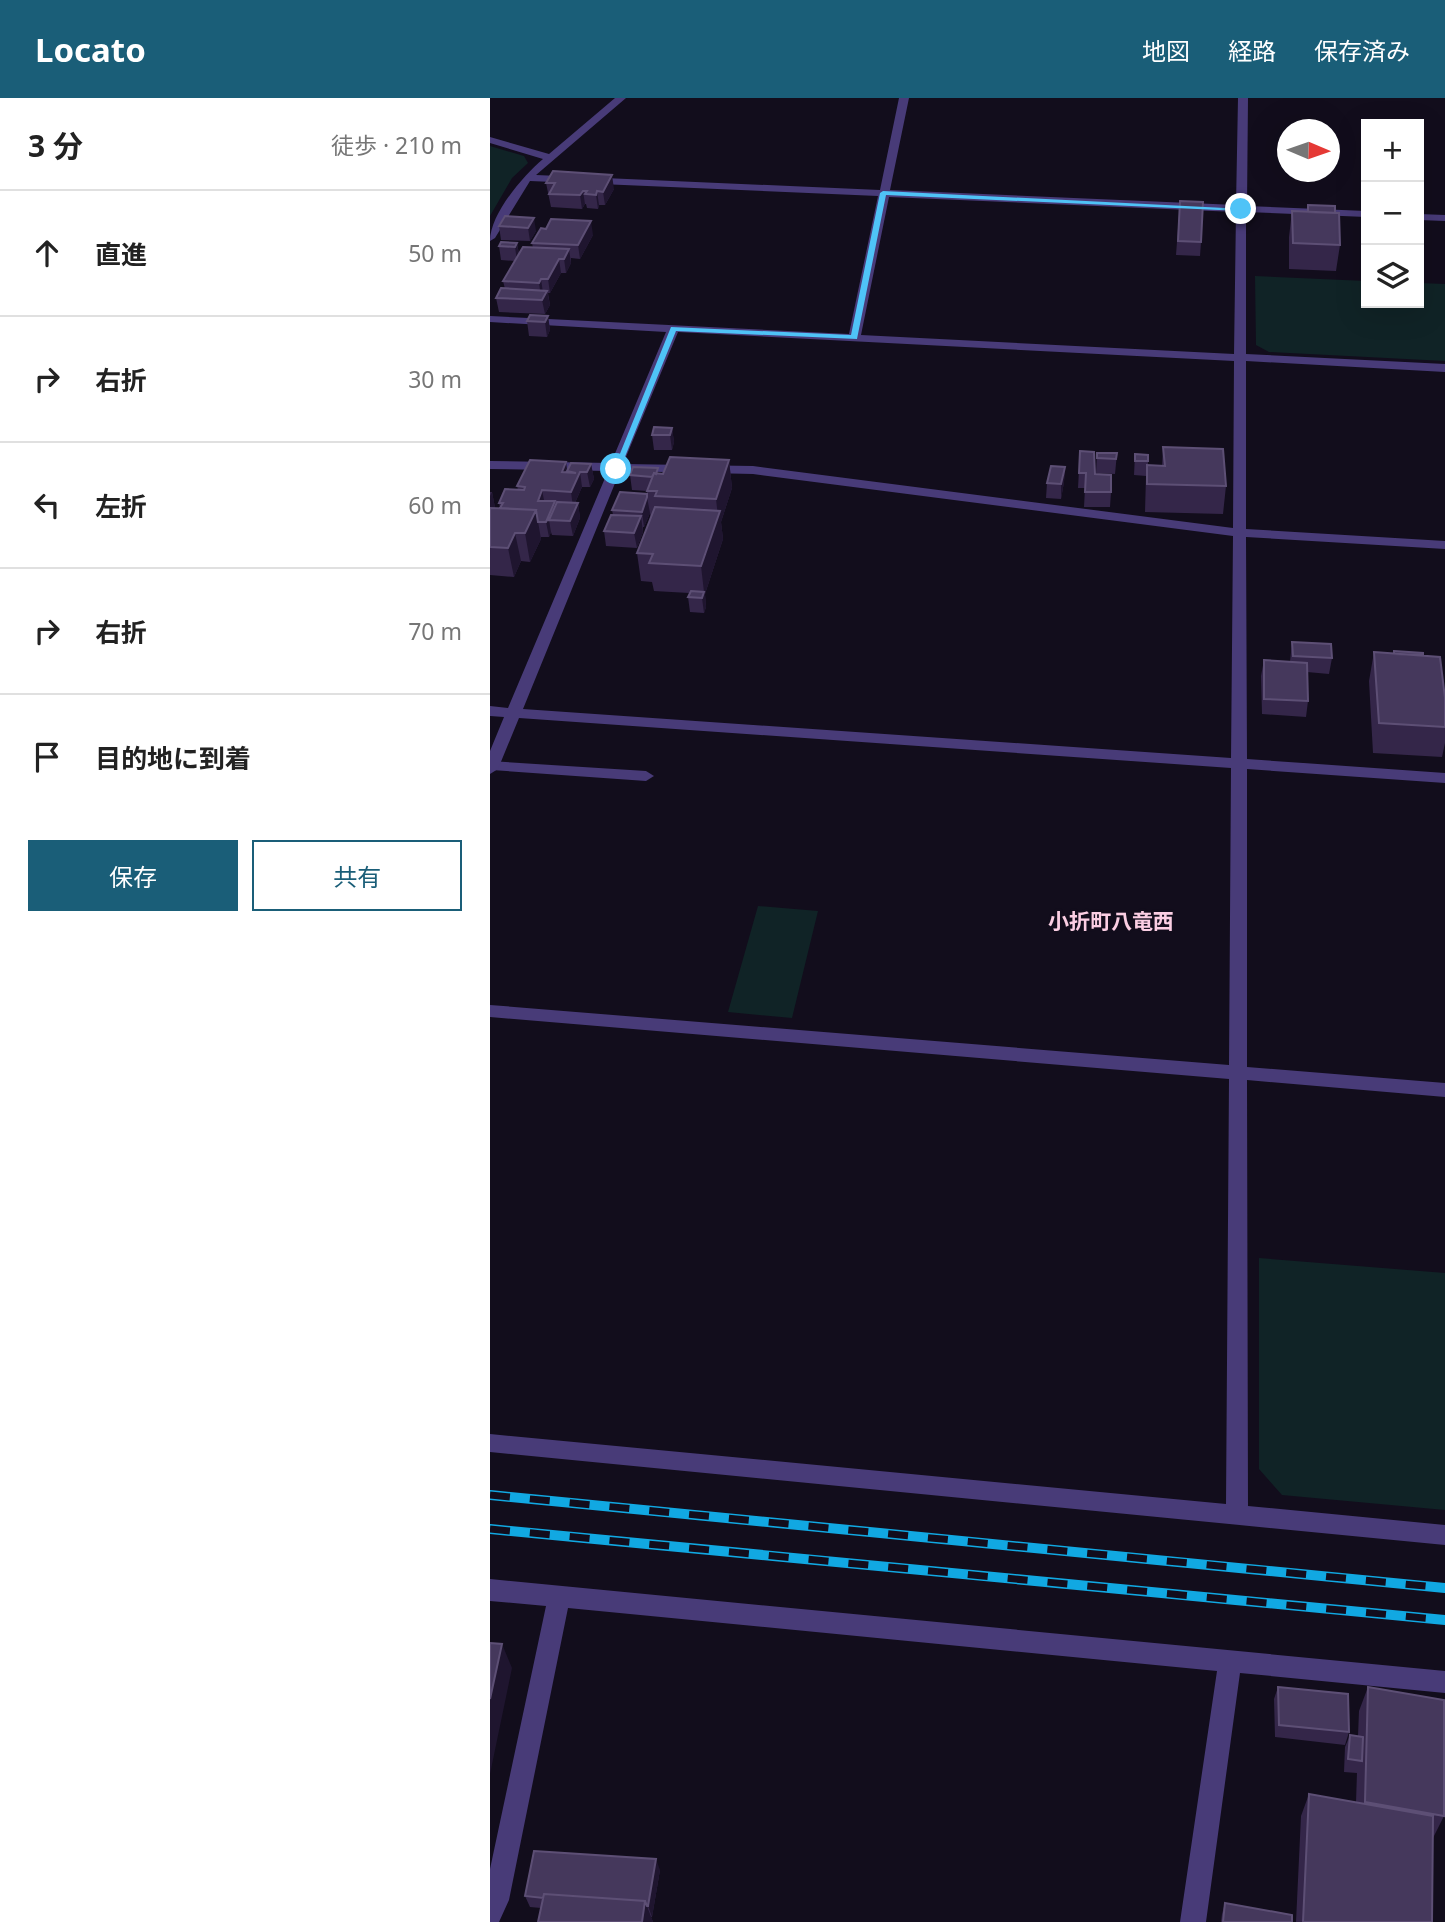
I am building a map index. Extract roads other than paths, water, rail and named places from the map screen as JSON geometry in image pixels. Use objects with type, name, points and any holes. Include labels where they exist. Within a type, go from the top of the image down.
[{"type":"street","points":[[490,238],[527,178],[621,98]]},
{"type":"street","points":[[854,338],[904,98]]},
{"type":"street","points":[[1237,1515],[1243,98]]},
{"type":"street","points":[[490,140],[550,158]]},
{"type":"street","points":[[527,178],[1361,214]]},
{"type":"street","points":[[1424,217],[1445,218]]},
{"type":"street","points":[[490,319],[1445,368]]},
{"type":"street","points":[[646,776],[491,767],[673,328]]},
{"type":"street","points":[[490,465],[753,470],[1240,533],[1445,545]]},
{"type":"street","points":[[490,711],[1445,778]]},
{"type":"street","points":[[490,1011],[1445,1090]]},
{"type":"street","points":[[490,1443],[1445,1535]]},
{"type":"street","points":[[490,1590],[1445,1682]]},
{"type":"street","points":[[490,1913],[496,1900],[559,1597]]},
{"type":"street","points":[[1193,1922],[1230,1660]]},
{"type":"railway","points":[[490,1495],[1445,1588]]},
{"type":"railway","points":[[490,1529],[1445,1620]]},
{"type":"district","name":"小折町八竜西","points":[[1111,922]]}]
